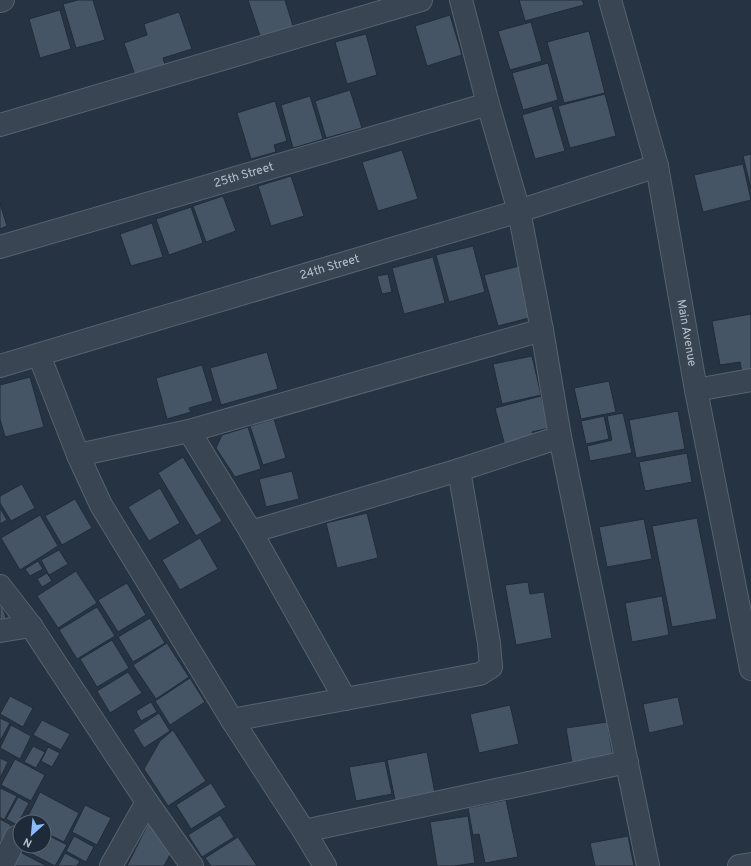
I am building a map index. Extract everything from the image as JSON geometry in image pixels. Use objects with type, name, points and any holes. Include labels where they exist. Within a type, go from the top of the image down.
[{"type":"street","points":[[0,125],[421,0]]},
{"type":"street","points":[[461,0],[488,104],[519,212],[542,330],[560,438],[648,866]]},
{"type":"street","name":"Main Avenue","points":[[610,0],[658,166],[696,390],[751,669]]},
{"type":"street","name":"25th Street","points":[[0,247],[488,104]]},
{"type":"street","name":"24th Street","points":[[0,366],[519,212],[658,166]]},
{"type":"street","points":[[78,455],[189,431],[542,330]]},
{"type":"street","points":[[39,355],[78,455],[101,505],[232,720],[325,866]]},
{"type":"street","points":[[696,390],[751,380]]},
{"type":"street","points":[[189,431],[250,532],[344,699]]},
{"type":"street","points":[[250,532],[459,470],[560,438]]},
{"type":"street","points":[[232,720],[480,674],[492,667],[459,470]]},
{"type":"street","points":[[0,586],[31,626],[147,802],[192,866]]},
{"type":"street","points":[[0,631],[31,626]]},
{"type":"street","points":[[304,831],[627,762]]},
{"type":"street","points":[[111,866],[147,802]]},
{"type":"street","points":[[2,866],[12,845]]},
{"type":"street","points":[[739,866],[751,864]]},
{"type":"building","points":[[78,0],[93,0],[105,40],[76,48],[63,4]]},
{"type":"building","points":[[248,0],[285,0],[294,29],[261,39]]},
{"type":"building","points":[[519,0],[582,0],[584,5],[525,21]]},
{"type":"building","points":[[60,10],[71,49],[40,58],[29,19]]},
{"type":"building","points":[[179,12],[192,49],[163,58],[167,71],[137,81],[124,43],[147,35],[144,24]]},
{"type":"building","points":[[450,15],[462,55],[427,66],[415,26]]},
{"type":"building","points":[[531,22],[542,61],[510,70],[498,31]]},
{"type":"building","points":[[589,31],[605,93],[564,103],[547,42]]},
{"type":"building","points":[[366,34],[377,75],[347,84],[335,42]]},
{"type":"building","points":[[548,63],[558,100],[523,110],[512,73]]},
{"type":"building","points":[[350,90],[362,128],[326,138],[315,101]]},
{"type":"building","points":[[605,94],[616,136],[570,148],[558,106]]},
{"type":"building","points":[[310,96],[323,139],[293,148],[281,105]]},
{"type":"building","points":[[275,101],[287,141],[274,145],[276,152],[251,159],[237,113]]},
{"type":"building","points":[[552,106],[565,151],[535,159],[522,115]]},
{"type":"building","points":[[402,150],[418,199],[378,211],[362,162]]},
{"type":"building","points":[[751,154],[751,189],[743,156]]},
{"type":"building","points":[[743,164],[751,200],[703,212],[694,175]]},
{"type":"building","points":[[291,176],[304,216],[271,226],[258,186]]},
{"type":"building","points":[[223,196],[236,231],[206,242],[193,206]]},
{"type":"building","points":[[0,203],[7,226],[0,229]]},
{"type":"building","points":[[191,207],[203,243],[169,255],[156,219]]},
{"type":"building","points":[[152,223],[163,257],[131,266],[120,234]]},
{"type":"building","points":[[473,246],[485,292],[449,302],[436,255]]},
{"type":"building","points":[[433,257],[445,303],[404,314],[392,268]]},
{"type":"building","points":[[519,266],[533,317],[498,326],[484,275]]},
{"type":"building","points":[[388,274],[392,292],[382,294],[377,276]]},
{"type":"building","points":[[751,314],[751,371],[742,373],[740,362],[720,365],[712,321]]},
{"type":"building","points":[[267,352],[278,389],[221,405],[210,368]]},
{"type":"building","points":[[532,356],[541,395],[502,404],[493,364]]},
{"type":"building","points":[[202,365],[213,401],[189,408],[191,412],[167,419],[156,378]]},
{"type":"building","points":[[30,377],[44,427],[5,437],[0,419],[0,385]]},
{"type":"building","points":[[609,381],[616,412],[581,419],[574,388]]},
{"type":"building","points":[[541,396],[549,428],[532,432],[534,439],[505,446],[495,408]]},
{"type":"building","points":[[678,411],[685,449],[636,458],[629,420]]},
{"type":"building","points":[[623,413],[632,453],[590,461],[587,446],[612,440],[607,416]]},
{"type":"building","points":[[604,416],[609,439],[586,444],[581,421]]},
{"type":"building","points":[[274,419],[286,458],[263,465],[250,426]]},
{"type":"building","points":[[248,427],[261,469],[235,477],[216,448],[222,435]]},
{"type":"building","points":[[687,453],[692,482],[645,491],[639,462]]},
{"type":"building","points":[[183,457],[222,521],[196,536],[158,473]]},
{"type":"building","points":[[292,471],[299,499],[266,507],[259,479]]},
{"type":"building","points":[[22,484],[35,508],[11,521],[0,503],[0,496]]},
{"type":"building","points":[[160,488],[180,523],[149,541],[128,507]]},
{"type":"building","points":[[75,499],[92,528],[62,545],[45,516]]},
{"type":"building","points":[[0,508],[7,520],[0,524]]},
{"type":"building","points":[[367,513],[378,558],[337,568],[326,523]]},
{"type":"building","points":[[40,515],[58,546],[20,570],[1,538]]},
{"type":"building","points":[[697,518],[717,619],[672,627],[652,526]]},
{"type":"building","points":[[644,519],[652,559],[607,567],[599,527]]},
{"type":"building","points":[[200,538],[218,569],[180,590],[162,560]]},
{"type":"building","points":[[59,550],[68,564],[49,575],[41,560]]},
{"type":"building","points":[[38,561],[43,569],[30,576],[25,569]]},
{"type":"building","points":[[76,571],[97,603],[58,628],[37,596]]},
{"type":"building","points":[[47,573],[52,581],[42,587],[37,579]]},
{"type":"building","points":[[528,582],[530,594],[544,592],[552,638],[516,645],[505,585]]},
{"type":"building","points":[[127,583],[146,615],[118,632],[98,600]]},
{"type":"building","points":[[662,596],[669,635],[632,642],[625,603]]},
{"type":"building","points":[[0,599],[6,618],[0,620]]},
{"type":"building","points":[[97,607],[115,636],[77,659],[59,630]]},
{"type":"building","points":[[150,618],[165,643],[133,662],[118,637]]},
{"type":"building","points":[[112,640],[129,668],[97,687],[80,659]]},
{"type":"building","points":[[167,643],[189,677],[156,699],[133,665]]},
{"type":"building","points":[[128,672],[142,693],[110,713],[97,691]]},
{"type":"building","points":[[190,678],[205,702],[170,725],[155,701]]},
{"type":"building","points":[[10,696],[33,708],[23,727],[0,714]]},
{"type":"building","points":[[678,697],[684,725],[649,733],[643,704]]},
{"type":"building","points":[[151,702],[157,712],[141,721],[136,711]]},
{"type":"building","points":[[510,705],[519,744],[479,753],[470,714]]},
{"type":"building","points":[[159,713],[170,731],[144,748],[133,730]]},
{"type":"building","points":[[0,718],[10,723],[0,741]]},
{"type":"building","points":[[42,720],[70,734],[61,750],[33,735]]},
{"type":"building","points":[[607,722],[613,757],[572,763],[566,728]]},
{"type":"building","points":[[11,725],[31,736],[20,759],[0,748]]},
{"type":"building","points":[[173,730],[206,781],[168,806],[144,769],[160,741]]},
{"type":"building","points":[[33,746],[45,752],[36,768],[24,762]]},
{"type":"building","points":[[48,747],[60,753],[52,767],[41,761]]},
{"type":"building","points":[[427,752],[435,793],[395,800],[387,760]]},
{"type":"building","points":[[0,758],[8,762],[0,778]]},
{"type":"building","points":[[15,759],[45,775],[31,801],[1,785]]},
{"type":"building","points":[[385,761],[392,794],[356,801],[349,767]]},
{"type":"building","points":[[211,783],[226,807],[191,829],[176,805]]},
{"type":"building","points":[[0,788],[17,796],[4,820],[0,817]]},
{"type":"building","points":[[40,792],[79,813],[64,842],[52,836],[52,814],[29,814]]},
{"type":"building","points":[[18,797],[29,803],[23,814],[12,814],[12,822],[6,819]]},
{"type":"building","points":[[506,800],[518,857],[485,863],[479,834],[473,835],[468,808]]},
{"type":"building","points":[[85,805],[111,818],[97,845],[72,832]]},
{"type":"building","points":[[220,815],[234,837],[202,857],[188,835]]},
{"type":"building","points":[[468,816],[475,863],[454,866],[437,866],[430,822]]},
{"type":"building","points":[[0,819],[11,825],[0,845]]},
{"type":"building","points":[[150,820],[172,851],[164,866],[127,866]]},
{"type":"building","points":[[74,836],[94,847],[86,862],[66,851]]},
{"type":"building","points":[[628,836],[634,866],[595,866],[590,843]]},
{"type":"building","points":[[52,837],[67,845],[55,866],[32,854],[52,854]]},
{"type":"building","points":[[238,837],[257,866],[211,866],[205,858]]},
{"type":"building","points":[[65,853],[80,861],[77,866],[58,866]]},
{"type":"building","points":[[14,854],[24,854],[47,866],[7,866]]}]
